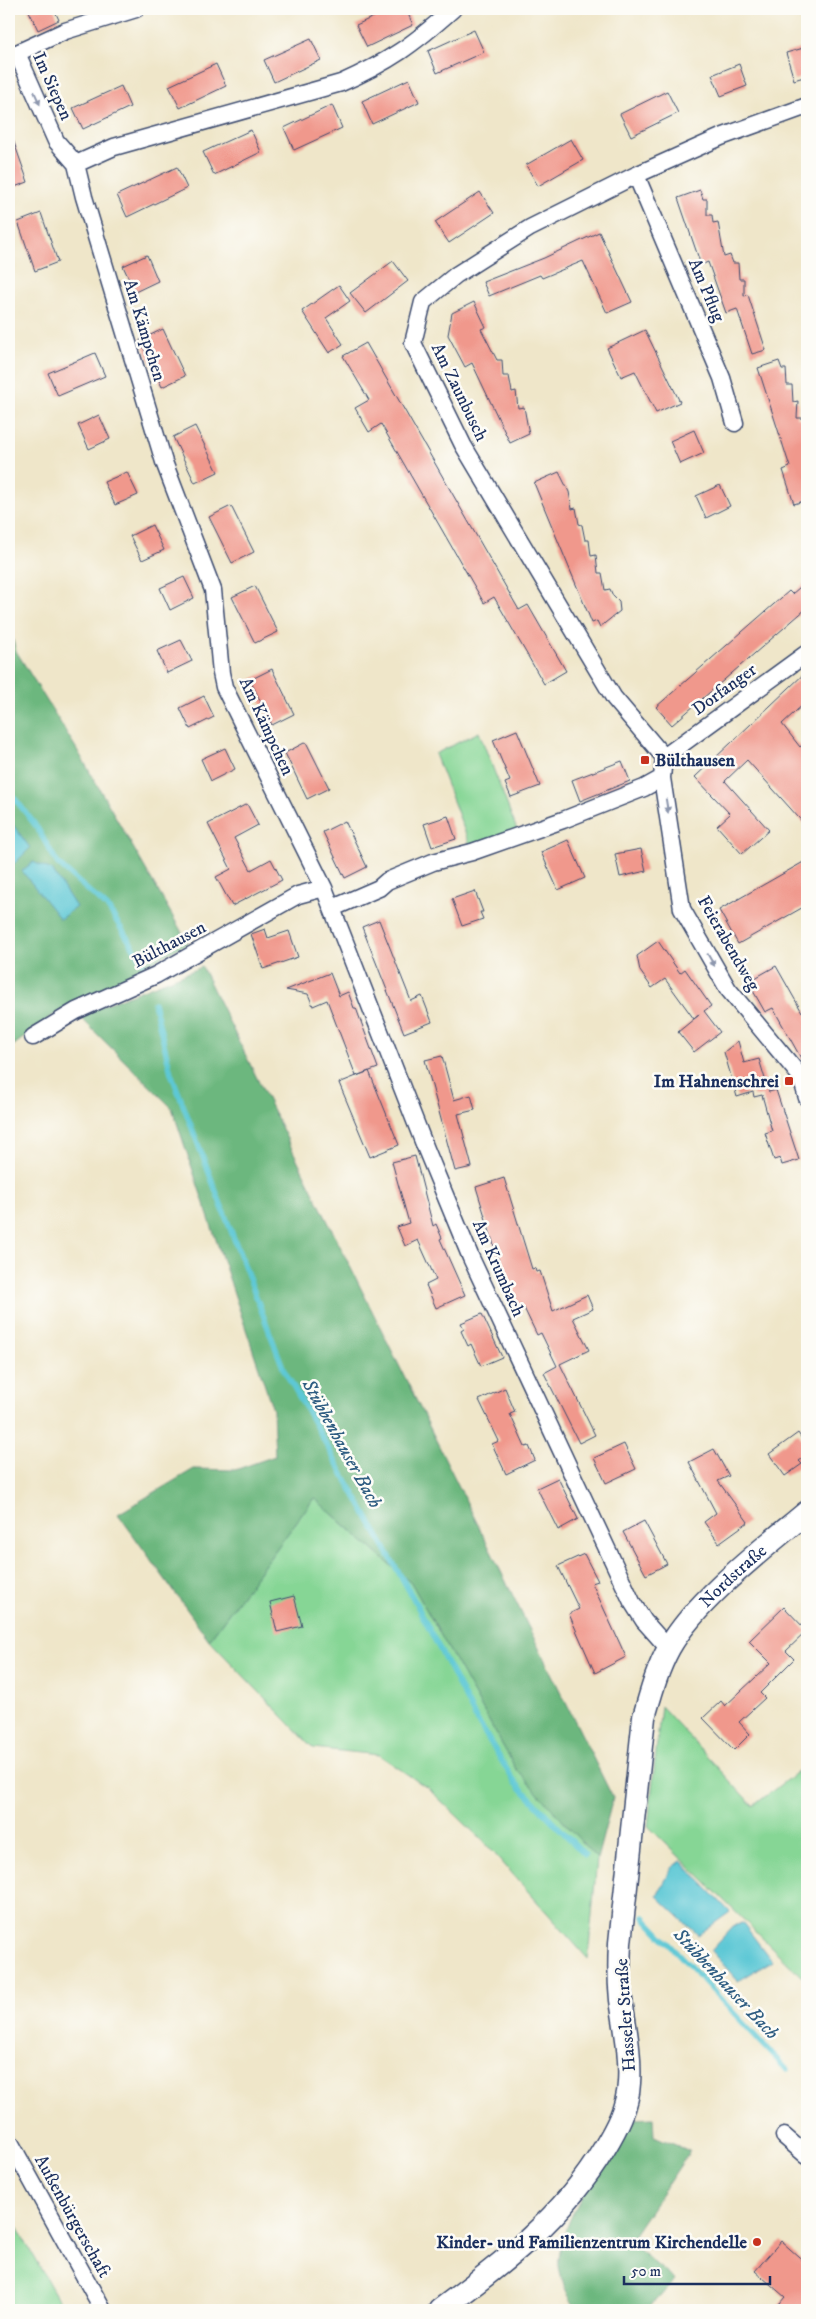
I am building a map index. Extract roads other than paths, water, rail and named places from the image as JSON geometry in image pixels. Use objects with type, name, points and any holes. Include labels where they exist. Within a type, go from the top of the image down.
[{"type":"main road","name":"Nordstraße","points":[[669,1649],[681,1630],[704,1604],[761,1551],[807,1512]]},
{"type":"main road","name":"Hasseler Straße","points":[[440,2310],[479,2281],[540,2230],[565,2204],[592,2169],[617,2128],[625,2107],[630,2062],[619,1977],[620,1943],[644,1717],[654,1683],[669,1649]]},
{"type":"street","name":"Im Siepen","points":[[76,164],[56,141],[16,53],[65,32],[136,9]]},
{"type":"street","points":[[76,164],[114,147],[340,83],[376,67],[397,55],[416,42],[453,9]]},
{"type":"street","name":"Am Zaunbusch","points":[[664,758],[614,698],[463,445],[414,344],[423,302],[456,275],[530,228],[636,175],[721,137],[807,106]]},
{"type":"street","name":"Am Kämpchen","points":[[76,164],[84,197],[164,462],[213,590],[224,687],[324,888]]},
{"type":"street","name":"Am Pflug","points":[[636,175],[722,378],[735,423]]},
{"type":"street","name":"Dorfanger","points":[[664,758],[807,652]]},
{"type":"street","name":"Feierabendweg","points":[[664,758],[662,778],[682,909],[728,989],[804,1075],[807,1098]]},
{"type":"street","points":[[332,908],[379,888],[387,881],[433,862],[472,852],[564,820],[644,788],[662,778]]},
{"type":"street","name":"Am Krumbach","points":[[324,888],[426,1150],[471,1258],[632,1602],[644,1621],[669,1649]]},
{"type":"street","name":"Bülthausen","points":[[33,1037],[76,1012],[156,976],[298,895],[324,888]]},
{"type":"street","points":[[784,2136],[807,2156]]},
{"type":"street","name":"Außenbürgerschaft","points":[[9,2140],[103,2310]]},
{"type":"water","points":[[9,819],[30,848],[14,864],[9,858]]},
{"type":"water","points":[[33,862],[52,870],[76,907],[60,919],[22,871]]},
{"type":"water","points":[[681,1861],[730,1912],[698,1935],[657,1896],[672,1868]]},
{"type":"water","points":[[743,1923],[772,1961],[738,1981],[711,1951],[736,1924]]},
{"type":"waterway","name":"Stübbenhauser Bach","points":[[9,791],[36,826],[58,864],[108,908],[143,962]]},
{"type":"waterway","name":"Stübbenhauser Bach","points":[[154,1003],[171,1073],[284,1370],[412,1596],[475,1717],[514,1781],[585,1855]]},
{"type":"waterway","name":"Stübbenhauser Bach","points":[[644,1917],[787,2070]]},
{"type":"place","name":"Bülthausen","points":[[645,760]]},
{"type":"place","name":"Im Hahnenschrei","points":[[789,1081]]},
{"type":"place","name":"Kinder- und Familienzentrum Kirchendelle","points":[[757,2242]]}]
